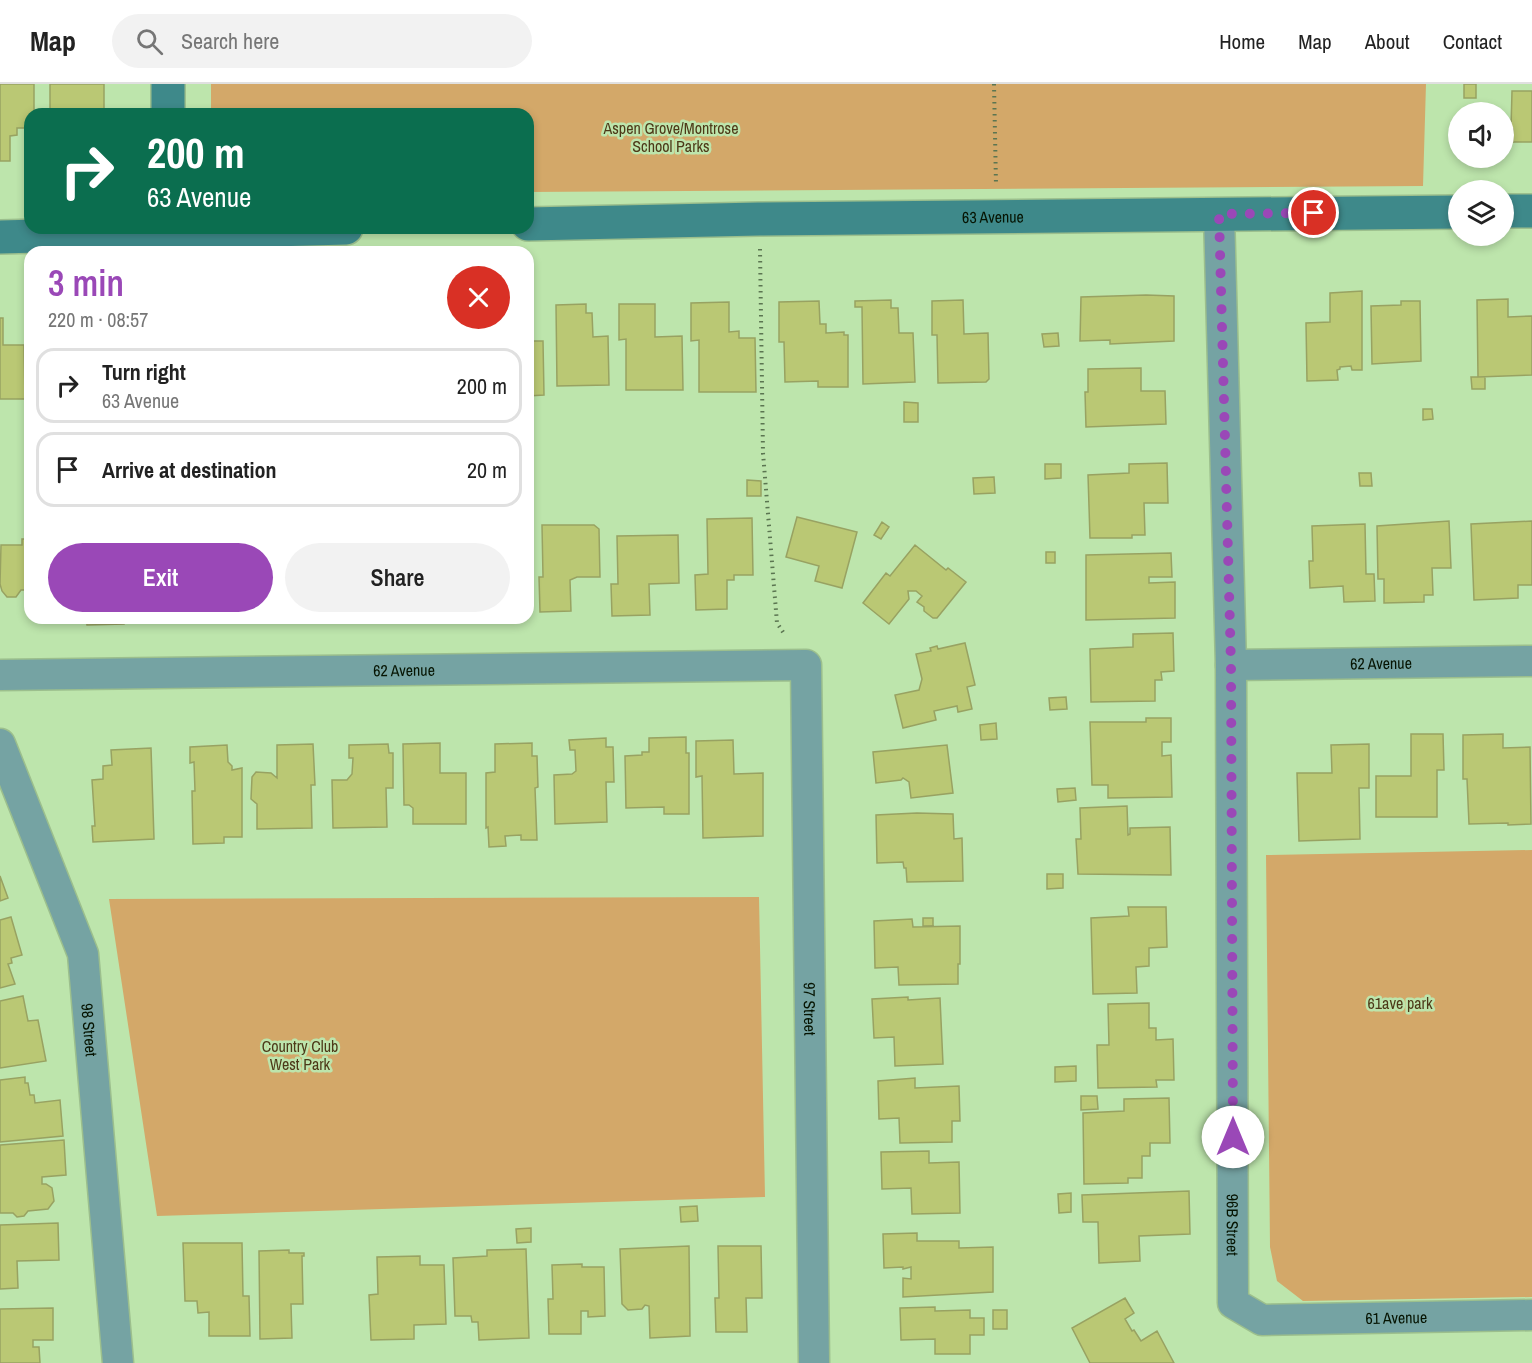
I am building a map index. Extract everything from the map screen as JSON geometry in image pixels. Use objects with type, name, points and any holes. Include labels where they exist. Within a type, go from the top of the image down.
[{"type":"street","points":[[168,84],[168,108]]},
{"type":"street","points":[[1514,212],[1532,211]]},
{"type":"street","name":"63 Avenue","points":[[534,224],[759,219],[1448,212]]},
{"type":"street","name":"96B Street","points":[[1219,214],[1231,665],[1233,1303],[1262,1320]]},
{"type":"street","points":[[0,237],[73,234]]},
{"type":"street","name":"62 Avenue","points":[[1231,665],[1532,661]]},
{"type":"street","name":"62 Avenue","points":[[0,675],[806,665]]},
{"type":"street","name":"97 Street","points":[[806,665],[814,1358]]},
{"type":"street","name":"98 Street","points":[[0,744],[83,954],[118,1363]]},
{"type":"street","name":"61 Avenue","points":[[1262,1320],[1532,1315]]},
{"type":"path","points":[[994,84],[996,217]]},
{"type":"path","points":[[759,219],[763,453],[777,623],[806,665]]},
{"type":"green space","name":"Aspen Grove/Montrose School Parks","points":[[211,84],[1426,84],[1423,186],[534,192],[534,108],[211,108]]},
{"type":"green space","name":"61ave park","points":[[1532,850],[1532,1297],[1303,1301],[1277,1281],[1270,1247],[1266,855]]},
{"type":"green space","name":"Country Club West Park","points":[[759,897],[765,1197],[157,1216],[109,899]]},
{"type":"building","points":[[0,84],[34,84],[34,108],[24,108],[24,128],[17,128],[17,135],[10,136],[10,161],[0,161]]},
{"type":"building","points":[[50,84],[104,84],[104,108],[50,108]]},
{"type":"building","points":[[1464,84],[1476,84],[1476,98],[1464,98]]},
{"type":"building","points":[[1512,91],[1532,91],[1532,142],[1514,142],[1514,102],[1512,102]]},
{"type":"building","points":[[1362,291],[1362,370],[1352,370],[1351,366],[1340,367],[1337,370],[1338,380],[1307,381],[1306,323],[1330,322],[1330,293]]},
{"type":"building","points":[[1174,296],[1174,341],[1110,344],[1110,340],[1080,341],[1081,297]]},
{"type":"building","points":[[1508,299],[1508,317],[1532,316],[1532,375],[1478,377],[1477,300]]},
{"type":"building","points":[[891,300],[891,308],[898,308],[899,333],[913,333],[915,382],[863,384],[862,307],[855,307],[855,301]]},
{"type":"building","points":[[963,300],[964,334],[988,333],[989,379],[986,382],[938,383],[937,335],[932,335],[932,301]]},
{"type":"building","points":[[819,301],[820,324],[826,324],[826,333],[844,332],[844,335],[848,335],[848,387],[818,387],[818,381],[785,382],[784,342],[779,342],[779,302]]},
{"type":"building","points":[[1401,301],[1420,301],[1421,361],[1372,364],[1371,306],[1401,305]]},
{"type":"building","points":[[729,302],[729,332],[739,331],[739,338],[755,338],[756,392],[699,392],[699,340],[691,341],[691,303]]},
{"type":"building","points":[[586,304],[586,313],[592,313],[593,337],[608,336],[609,385],[557,386],[556,305]]},
{"type":"building","points":[[619,304],[655,304],[655,337],[682,336],[683,390],[626,390],[626,339],[619,340]]},
{"type":"building","points":[[0,318],[3,318],[3,345],[24,345],[24,399],[0,399]]},
{"type":"building","points":[[1058,333],[1059,346],[1044,347],[1042,334]]},
{"type":"building","points":[[534,341],[543,341],[544,395],[534,396]]},
{"type":"building","points":[[1141,368],[1141,391],[1165,391],[1166,424],[1086,427],[1085,392],[1088,392],[1088,369]]},
{"type":"building","points":[[1471,377],[1485,377],[1485,389],[1472,389]]},
{"type":"building","points":[[904,402],[918,403],[918,422],[904,422]]},
{"type":"building","points":[[1423,409],[1432,409],[1433,419],[1423,420]]},
{"type":"building","points":[[1167,463],[1168,503],[1144,503],[1145,535],[1132,535],[1132,538],[1090,538],[1088,475],[1129,473],[1129,464]]},
{"type":"building","points":[[1045,464],[1061,464],[1061,478],[1045,479]]},
{"type":"building","points":[[1359,473],[1371,473],[1372,486],[1360,486]]},
{"type":"building","points":[[994,477],[995,493],[974,494],[973,478]]},
{"type":"building","points":[[747,480],[761,481],[761,496],[747,496]]},
{"type":"building","points":[[797,517],[857,532],[842,588],[815,581],[819,566],[786,557]]},
{"type":"building","points":[[752,518],[753,575],[734,575],[734,580],[727,580],[727,609],[696,610],[695,575],[708,574],[707,519]]},
{"type":"building","points":[[1449,521],[1451,568],[1432,568],[1433,595],[1424,595],[1424,602],[1384,603],[1384,579],[1378,579],[1377,526]]},
{"type":"building","points":[[1532,521],[1532,585],[1518,585],[1518,598],[1474,600],[1471,524]]},
{"type":"building","points":[[882,522],[889,527],[881,539],[874,535]]},
{"type":"building","points":[[1365,524],[1366,574],[1374,574],[1375,601],[1344,602],[1343,586],[1310,588],[1309,561],[1313,561],[1312,526]]},
{"type":"building","points":[[542,525],[594,525],[599,529],[600,577],[577,577],[570,580],[571,611],[540,612],[539,577],[543,577]]},
{"type":"building","points":[[678,535],[679,583],[649,584],[650,615],[612,616],[611,584],[618,584],[617,536]]},
{"type":"building","points":[[22,539],[24,539],[24,590],[21,590],[16,597],[7,597],[0,584],[1,545],[22,545]]},
{"type":"building","points":[[915,545],[946,570],[948,568],[966,582],[937,618],[933,618],[924,611],[924,607],[917,602],[922,596],[916,591],[908,591],[909,599],[889,624],[863,603],[886,573],[890,576]]},
{"type":"building","points":[[1046,552],[1055,552],[1055,563],[1046,563]]},
{"type":"building","points":[[1171,553],[1172,577],[1149,577],[1149,583],[1175,582],[1175,618],[1086,620],[1086,555]]},
{"type":"building","points":[[1173,633],[1174,671],[1161,672],[1162,680],[1155,680],[1155,701],[1091,702],[1090,649],[1133,647],[1133,634]]},
{"type":"building","points":[[965,643],[975,685],[967,687],[972,709],[958,712],[957,706],[934,711],[936,720],[903,728],[895,695],[919,690],[922,679],[916,654],[931,651],[930,648],[937,646],[938,649]]},
{"type":"building","points":[[1066,697],[1067,709],[1050,710],[1049,698]]},
{"type":"building","points":[[1146,718],[1171,718],[1171,742],[1162,742],[1162,756],[1171,755],[1172,797],[1108,798],[1108,785],[1092,785],[1090,722],[1146,722]]},
{"type":"building","points":[[996,723],[997,739],[981,740],[980,725]]},
{"type":"building","points":[[1411,734],[1443,734],[1444,770],[1437,770],[1437,817],[1376,817],[1376,776],[1411,776]]},
{"type":"building","points":[[1503,734],[1503,748],[1530,747],[1531,824],[1469,824],[1467,779],[1463,779],[1463,735]]},
{"type":"building","points":[[686,737],[686,753],[689,753],[689,814],[664,814],[664,807],[626,808],[625,756],[642,755],[642,752],[649,752],[649,738]]},
{"type":"building","points":[[606,738],[606,747],[613,747],[614,782],[606,782],[607,822],[555,824],[554,775],[572,774],[576,771],[575,750],[570,750],[569,740]]},
{"type":"building","points":[[733,740],[734,774],[763,773],[763,836],[703,838],[702,776],[696,777],[696,741]]},
{"type":"building","points":[[440,743],[440,773],[466,773],[466,824],[413,824],[413,808],[404,805],[403,744]]},
{"type":"building","points":[[532,743],[532,756],[537,756],[538,787],[535,788],[537,840],[521,840],[521,835],[505,836],[506,846],[489,847],[488,827],[486,828],[486,773],[495,772],[495,744]]},
{"type":"building","points":[[313,744],[315,785],[311,785],[312,828],[257,829],[257,804],[251,799],[252,777],[256,772],[271,773],[277,778],[277,745]]},
{"type":"building","points":[[388,744],[389,753],[393,753],[393,788],[386,788],[387,827],[333,828],[332,780],[347,780],[352,774],[353,758],[349,758],[349,745]]},
{"type":"building","points":[[1369,744],[1369,788],[1359,788],[1360,839],[1299,841],[1297,773],[1332,773],[1331,745]]},
{"type":"building","points":[[227,745],[228,762],[232,770],[242,768],[242,837],[224,837],[224,843],[193,844],[192,791],[195,791],[194,762],[190,763],[190,747]]},
{"type":"building","points":[[947,745],[953,793],[911,798],[909,782],[903,778],[876,783],[873,752]]},
{"type":"building","points":[[151,748],[154,839],[93,842],[92,826],[95,826],[92,780],[103,779],[103,766],[112,765],[111,750]]},
{"type":"building","points":[[1075,788],[1076,800],[1058,802],[1057,789]]},
{"type":"building","points":[[1127,806],[1128,835],[1130,828],[1170,827],[1171,875],[1078,874],[1076,839],[1081,839],[1080,808]]},
{"type":"building","points":[[953,814],[954,839],[962,838],[963,881],[907,882],[903,862],[877,863],[876,815]]},
{"type":"building","points":[[1047,874],[1063,874],[1063,888],[1047,889]]},
{"type":"building","points":[[0,876],[8,898],[0,901]]},
{"type":"building","points":[[1128,907],[1166,907],[1167,947],[1149,948],[1149,966],[1136,967],[1137,993],[1093,994],[1091,918],[1129,916]]},
{"type":"building","points":[[11,917],[22,955],[11,958],[12,963],[8,964],[15,984],[0,988],[0,920]]},
{"type":"building","points":[[923,918],[933,918],[933,926],[923,926]]},
{"type":"building","points":[[912,919],[913,927],[960,926],[958,984],[899,985],[898,967],[875,968],[874,921]]},
{"type":"building","points":[[23,996],[28,1021],[38,1020],[46,1061],[0,1068],[0,1001]]},
{"type":"building","points":[[908,997],[908,1000],[940,998],[943,1064],[895,1066],[894,1037],[874,1038],[872,999]]},
{"type":"building","points":[[1149,1003],[1149,1028],[1156,1028],[1156,1040],[1173,1039],[1174,1080],[1156,1080],[1157,1087],[1098,1088],[1097,1045],[1109,1045],[1108,1004]]},
{"type":"building","points":[[1076,1066],[1076,1081],[1055,1082],[1055,1067]]},
{"type":"building","points":[[25,1077],[25,1083],[28,1083],[30,1095],[34,1095],[35,1103],[60,1100],[63,1136],[0,1142],[0,1080]]},
{"type":"building","points":[[915,1078],[915,1088],[959,1086],[960,1121],[952,1121],[952,1142],[900,1143],[899,1118],[879,1119],[878,1081]]},
{"type":"building","points":[[1081,1096],[1097,1096],[1098,1109],[1081,1110]]},
{"type":"building","points":[[1169,1098],[1170,1143],[1150,1143],[1150,1156],[1142,1156],[1142,1178],[1128,1178],[1128,1183],[1084,1184],[1083,1113],[1124,1111],[1124,1099]]},
{"type":"building","points":[[64,1140],[66,1175],[42,1177],[42,1184],[52,1188],[54,1201],[48,1209],[28,1211],[24,1216],[17,1217],[13,1213],[0,1213],[0,1145]]},
{"type":"building","points":[[929,1151],[929,1163],[959,1162],[960,1213],[912,1214],[911,1188],[882,1189],[881,1152]]},
{"type":"building","points":[[1189,1191],[1190,1234],[1139,1236],[1140,1261],[1099,1263],[1098,1222],[1083,1222],[1082,1195]]},
{"type":"building","points":[[1071,1193],[1071,1212],[1059,1213],[1058,1194]]},
{"type":"building","points":[[697,1206],[698,1221],[681,1222],[680,1207]]},
{"type":"building","points":[[58,1223],[59,1260],[17,1261],[18,1288],[0,1289],[0,1225]]},
{"type":"building","points":[[531,1228],[531,1242],[517,1243],[516,1229]]},
{"type":"building","points":[[917,1233],[917,1241],[959,1241],[959,1248],[993,1247],[993,1292],[903,1297],[903,1278],[911,1279],[911,1267],[884,1268],[883,1234]]},
{"type":"building","points":[[183,1243],[242,1243],[243,1296],[249,1296],[250,1336],[209,1336],[209,1312],[198,1313],[197,1301],[185,1301]]},
{"type":"building","points":[[689,1246],[690,1336],[650,1338],[649,1306],[628,1310],[622,1304],[620,1249]]},
{"type":"building","points":[[718,1246],[761,1246],[762,1298],[746,1298],[747,1332],[716,1332],[715,1298],[719,1298]]},
{"type":"building","points":[[526,1249],[529,1338],[479,1340],[478,1322],[472,1322],[471,1316],[455,1316],[453,1258],[487,1256],[487,1250]]},
{"type":"building","points":[[289,1250],[289,1253],[304,1253],[302,1256],[303,1304],[291,1304],[292,1338],[260,1339],[259,1251]]},
{"type":"building","points":[[420,1256],[420,1265],[444,1265],[446,1324],[414,1325],[414,1339],[371,1340],[369,1295],[378,1294],[377,1257]]},
{"type":"building","points":[[582,1264],[582,1267],[604,1267],[605,1316],[588,1317],[588,1311],[581,1311],[581,1334],[549,1334],[548,1299],[553,1299],[552,1265]]},
{"type":"building","points":[[1125,1298],[1134,1313],[1125,1319],[1132,1331],[1134,1330],[1141,1341],[1157,1331],[1174,1363],[1090,1363],[1072,1328]]},
{"type":"building","points":[[935,1307],[935,1311],[970,1310],[970,1318],[984,1318],[984,1335],[970,1335],[970,1354],[935,1354],[935,1339],[901,1340],[900,1308]]},
{"type":"building","points":[[53,1308],[53,1340],[33,1340],[33,1347],[39,1347],[40,1363],[0,1363],[0,1309]]},
{"type":"building","points":[[993,1310],[1007,1310],[1007,1329],[993,1329]]},
{"type":"route","points":[[1233,1137],[1231,665],[1219,214],[1314,213]]}]
